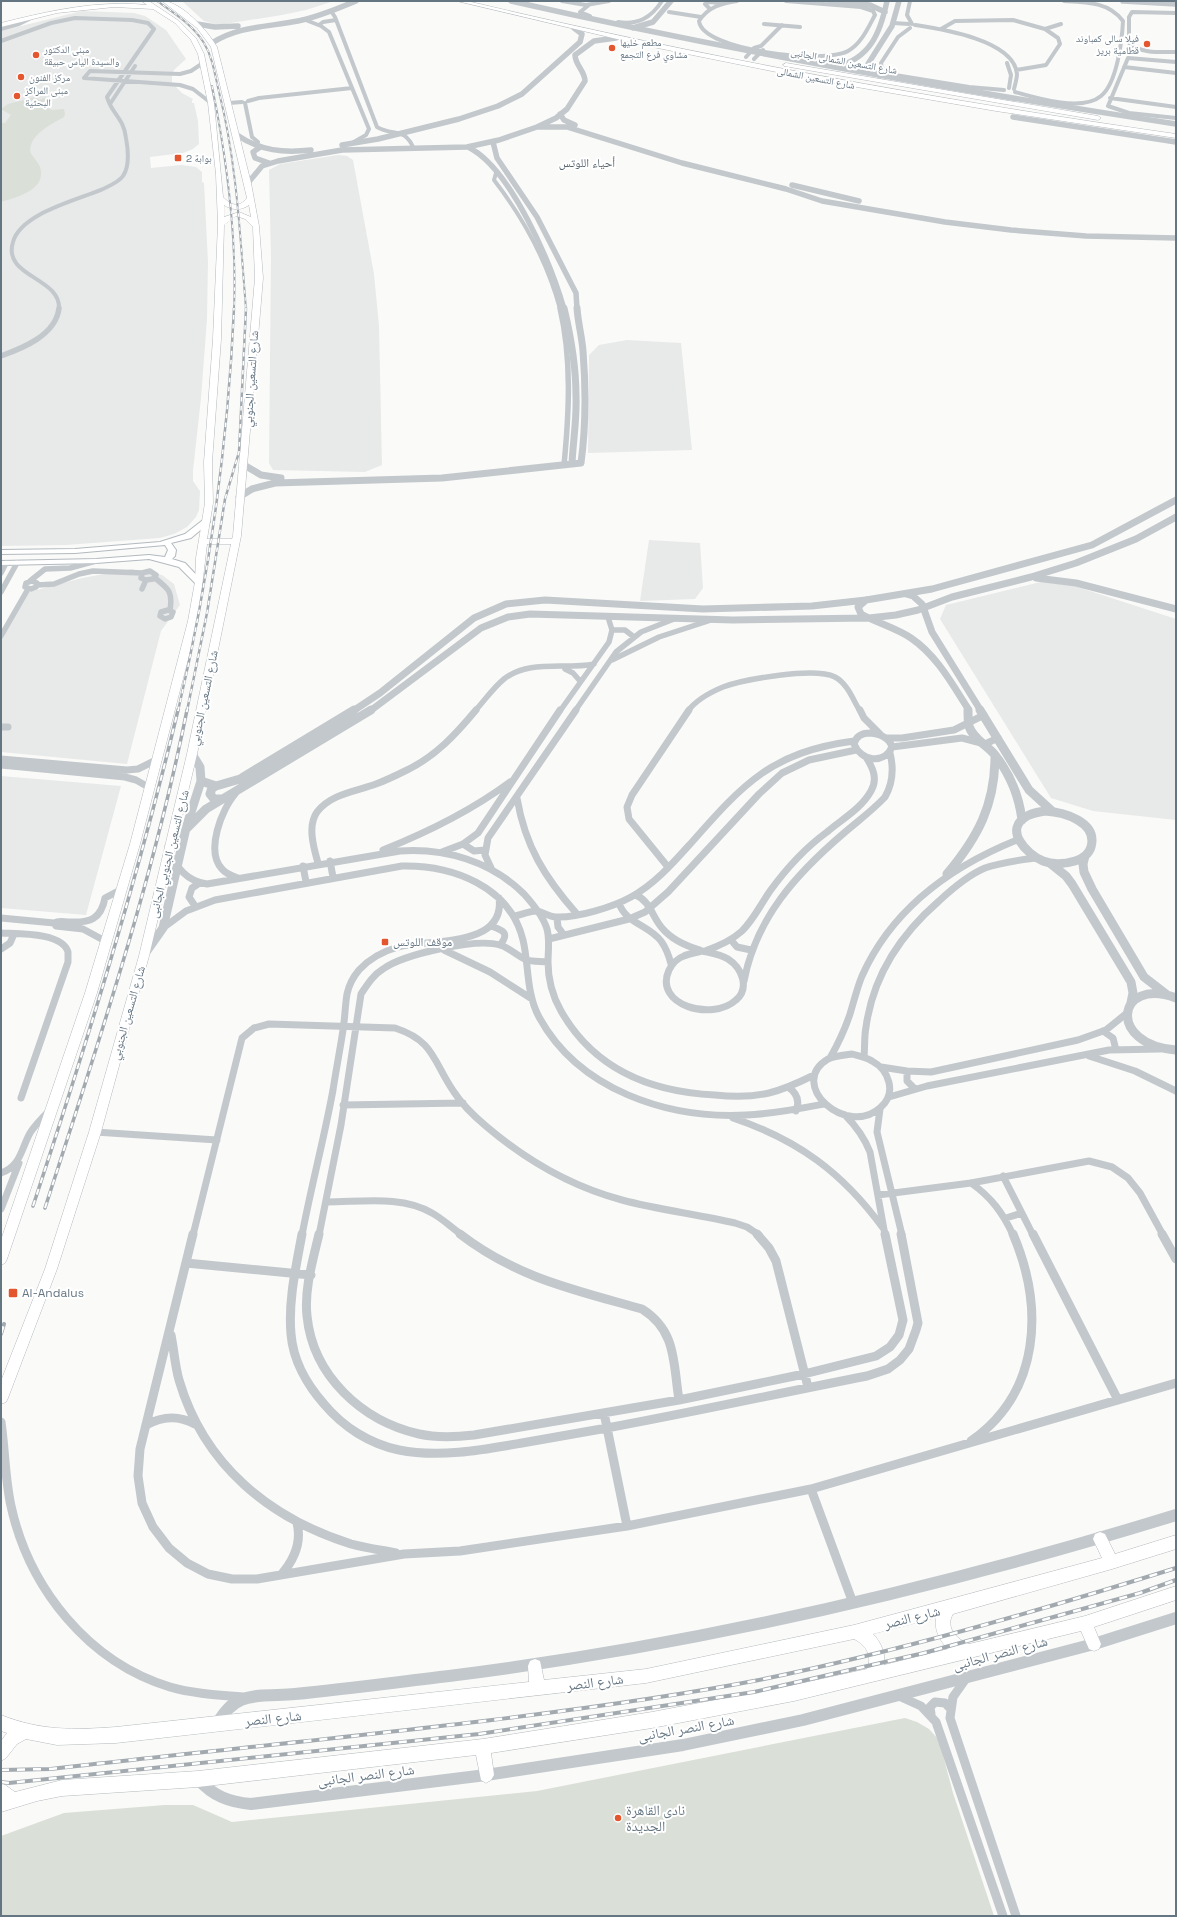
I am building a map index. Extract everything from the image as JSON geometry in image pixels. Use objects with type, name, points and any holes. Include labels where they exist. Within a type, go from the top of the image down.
[{"type":"main road","points":[[83,6],[89,1]]},
{"type":"main road","points":[[1,1259],[91,993],[107,942],[158,759],[193,621],[210,495],[208,462],[217,339],[221,224],[220,197],[211,103],[199,48],[190,35],[177,22],[145,1]]},
{"type":"main road","name":"شارع التسعين الجنوبي","points":[[1,1398],[51,1269],[95,1132],[144,956],[192,754],[236,541],[239,497],[244,465],[252,352],[259,289],[256,226],[237,135],[212,43],[197,24],[165,1]]},
{"type":"main road","name":"شارع التسعين الشمالى","points":[[460,1],[616,38],[832,81],[1069,123],[1176,136]]},
{"type":"main road","points":[[1,25],[83,6],[122,3],[155,7]]},
{"type":"main road","name":"شارع التسعين الشمالى","points":[[508,3],[568,20],[756,57],[893,82],[1176,129]]},
{"type":"main road","points":[[1,19],[39,9]]},
{"type":"main road","points":[[568,20],[563,20],[560,22],[595,33]]},
{"type":"main road","points":[[826,70],[836,78],[832,81]]},
{"type":"main road","points":[[220,197],[227,205],[233,207],[245,205],[250,199]]},
{"type":"main road","points":[[221,224],[229,216],[241,214],[249,216],[256,226]]},
{"type":"main road","points":[[1,552],[75,551],[167,543],[188,536],[206,522]]},
{"type":"main road","points":[[203,542],[236,541]]},
{"type":"main road","points":[[167,543],[172,550],[171,556],[167,560]]},
{"type":"main road","points":[[2,568],[17,563],[96,561],[139,557],[167,560],[188,569],[199,582]]},
{"type":"main road","points":[[1100,1539],[1112,1562]]},
{"type":"main road","name":"شارع النصر","points":[[1,1723],[24,1732],[67,1739],[217,1724],[646,1676],[854,1632],[1112,1562],[1176,1542]]},
{"type":"main road","points":[[5,1798],[62,1788],[198,1779],[484,1747],[652,1720],[794,1693],[1085,1623],[1176,1592]]},
{"type":"main road","points":[[949,1607],[943,1616],[944,1633],[951,1643],[968,1651]]},
{"type":"main road","points":[[1085,1623],[1094,1644]]},
{"type":"main road","points":[[854,1632],[869,1640],[875,1649],[878,1660],[872,1675]]},
{"type":"main road","points":[[535,1666],[537,1689]]},
{"type":"main road","points":[[1,1753],[12,1740],[24,1732]]},
{"type":"main road","points":[[484,1747],[486,1776]]},
{"type":"street","points":[[197,24],[230,27],[298,16],[344,1]]},
{"type":"street","points":[[212,43],[222,36],[234,32],[303,19],[331,11],[356,1]]},
{"type":"street","points":[[562,1],[579,5],[589,5],[609,1]]},
{"type":"street","points":[[589,5],[580,12],[631,24],[647,19],[662,1]]},
{"type":"street","points":[[628,28],[645,26],[653,22],[671,1]]},
{"type":"street","points":[[737,1],[710,9],[702,16],[699,25],[705,34],[726,43],[762,48],[806,57],[826,57],[842,54],[853,48],[864,35],[874,15],[872,11],[861,7],[786,1]]},
{"type":"street","points":[[829,1],[870,5],[885,12]]},
{"type":"street","points":[[826,70],[858,60],[872,43],[884,19],[887,1]]},
{"type":"street","points":[[868,67],[869,61],[882,44],[893,24],[899,1]]},
{"type":"street","points":[[910,1],[907,14],[911,26]]},
{"type":"street","points":[[911,26],[898,37],[881,63],[880,67],[884,70],[895,74],[968,87],[1010,91],[1041,99],[1076,103],[1100,97],[1106,91],[1120,52],[1123,22],[1120,16],[1108,8],[1091,4],[1064,1]]},
{"type":"street","points":[[1123,1],[1155,3],[1175,2]]},
{"type":"street","points":[[662,36],[657,28],[659,23],[677,2]]},
{"type":"street","points":[[710,9],[705,4],[709,2],[724,4]]},
{"type":"street","points":[[1165,12],[1166,2]]},
{"type":"street","points":[[508,3],[748,55],[754,48]]},
{"type":"street","points":[[1155,3],[1156,11]]},
{"type":"street","points":[[331,11],[336,20],[377,127],[382,130],[403,133],[410,139],[414,149]]},
{"type":"street","points":[[1176,13],[1138,11],[1130,14],[1129,43],[1135,48],[1176,52]]},
{"type":"street","points":[[669,12],[702,16]]},
{"type":"street","points":[[1,29],[19,24],[33,17]]},
{"type":"street","points":[[1,41],[71,19],[136,21],[148,23],[153,27],[154,31],[124,72],[107,99],[124,128],[127,160],[126,174],[122,180],[114,185],[42,213],[26,224],[17,234],[11,251],[14,262],[23,272],[51,290],[56,298],[58,308],[56,318],[45,333],[26,346],[1,356]]},
{"type":"street","points":[[303,19],[319,25],[329,32],[369,130],[368,133]]},
{"type":"street","points":[[884,19],[893,24]]},
{"type":"street","points":[[319,25],[324,22],[336,20]]},
{"type":"street","points":[[941,29],[955,21],[1000,20],[1025,22],[1045,29],[1058,38],[1060,44],[1058,49],[1043,67],[1016,70]]},
{"type":"street","points":[[653,22],[659,23]]},
{"type":"street","points":[[764,24],[800,27]]},
{"type":"street","points":[[880,27],[893,24],[941,29],[974,38],[990,45],[1003,54],[1016,70],[1018,76],[1010,91],[1000,100]]},
{"type":"street","points":[[1045,29],[1061,24]]},
{"type":"street","points":[[756,57],[782,25]]},
{"type":"street","points":[[911,26],[965,37],[998,54],[1006,61],[1011,70],[1012,77],[1009,99]]},
{"type":"street","points":[[230,27],[229,30],[234,32]]},
{"type":"street","points":[[574,28],[581,33],[583,38]]},
{"type":"street","points":[[583,38],[591,38],[596,40]]},
{"type":"street","points":[[237,135],[246,142],[291,151],[348,144],[403,133],[469,116],[511,100],[522,94],[583,38]]},
{"type":"street","points":[[537,128],[560,114],[570,105],[585,81],[585,73],[575,61],[574,56],[591,42],[616,38]]},
{"type":"street","points":[[1176,62],[1130,58],[1127,60],[1110,98],[1108,106],[1113,109],[1176,118]]},
{"type":"street","points":[[203,63],[188,72],[165,74],[91,71],[84,78],[187,86],[211,103]]},
{"type":"street","points":[[849,64],[855,69],[864,69],[868,67]]},
{"type":"street","points":[[110,104],[135,66],[129,66]]},
{"type":"street","points":[[868,67],[877,75],[885,78]]},
{"type":"street","points":[[1124,68],[1176,73]]},
{"type":"street","name":"شارع التسعين الشمالى الجانبى","points":[[826,70],[885,78],[893,82]]},
{"type":"street","points":[[160,83],[165,74]]},
{"type":"street","points":[[229,103],[245,102],[256,98],[352,88]]},
{"type":"street","points":[[112,90],[118,90]]},
{"type":"street","points":[[355,95],[364,94]]},
{"type":"street","points":[[1110,98],[1176,107]]},
{"type":"street","points":[[1000,100],[1009,99],[1176,124]]},
{"type":"street","points":[[245,102],[252,137],[258,145]]},
{"type":"street","points":[[560,114],[564,120],[571,124],[627,142],[715,167],[810,190],[912,212],[995,224],[1078,231],[1176,233]]},
{"type":"street","points":[[1013,117],[1069,123],[1176,142]]},
{"type":"street","points":[[248,182],[259,170],[269,163],[336,151],[467,147],[493,142],[537,128],[549,126],[567,127],[682,163],[799,193],[817,200],[945,222],[1012,230],[1086,236],[1176,238]]},
{"type":"street","points":[[348,144],[368,133],[375,133],[382,130]]},
{"type":"street","points":[[252,480],[275,483],[381,482],[442,478],[572,461],[582,457],[585,387],[576,293],[537,217],[497,158],[493,142]]},
{"type":"street","points":[[258,145],[253,152],[255,158],[269,163]]},
{"type":"street","points":[[467,147],[483,155],[521,208],[534,230],[555,277],[571,335],[576,386],[576,426],[572,461]]},
{"type":"street","points":[[496,173],[494,180],[520,216],[536,245],[559,309],[563,331],[568,389],[568,419],[564,462]]},
{"type":"street","points":[[799,193],[810,190]]},
{"type":"street","points":[[834,202],[838,200],[839,196]]},
{"type":"street","points":[[576,386],[585,387]]},
{"type":"street","points":[[239,497],[252,480],[277,478],[382,476],[564,462]]},
{"type":"street","points":[[244,465],[252,480]]},
{"type":"street","points":[[223,799],[214,799],[211,797],[210,791],[216,786],[240,779],[349,714],[404,675],[474,618],[501,605],[516,602],[545,600],[703,609],[812,606],[905,594],[932,589],[1042,560],[1092,545],[1143,520],[1176,500]]},
{"type":"street","points":[[492,870],[441,852],[404,850],[318,863],[207,884],[198,884],[186,878],[177,866],[169,848],[186,828],[206,809],[352,723],[486,625],[514,616],[548,615],[713,620],[869,618],[896,615],[924,607],[940,600],[1031,577],[1118,547],[1176,517]]},
{"type":"street","points":[[28,589],[24,586],[45,569],[70,568],[96,561]]},
{"type":"street","points":[[1,592],[3,583],[17,563]]},
{"type":"street","points":[[28,589],[34,588],[38,585],[54,584],[79,574],[93,571],[142,573],[153,571],[156,573],[154,578]]},
{"type":"street","points":[[142,573],[141,578],[146,580],[154,578]]},
{"type":"street","points":[[1031,577],[1076,583],[1176,609]]},
{"type":"street","points":[[154,578],[171,593],[172,597],[170,610]]},
{"type":"street","points":[[142,589],[146,580]]},
{"type":"street","points":[[30,582],[36,582],[38,585]]},
{"type":"street","points":[[1,636],[28,589]]},
{"type":"street","points":[[932,589],[934,595],[940,600]]},
{"type":"street","points":[[905,594],[919,600],[924,607],[932,632],[1029,790],[1038,800],[1052,811],[1074,818],[1088,831],[1092,842],[1083,864],[1084,872],[1092,889],[1144,977],[1166,994],[1176,998]]},
{"type":"street","points":[[866,600],[858,607],[861,614],[910,638],[931,654],[967,707],[971,731],[995,755],[1018,797],[1022,820]]},
{"type":"street","points":[[839,603],[846,610],[843,618]]},
{"type":"street","points":[[441,852],[463,844],[478,833],[580,681],[609,642],[612,630],[608,617]]},
{"type":"street","points":[[674,620],[651,627],[634,637],[616,652],[488,838],[485,850],[487,863],[492,870],[521,892],[537,911],[547,928],[549,939],[549,980],[560,1010],[570,1027],[582,1042],[597,1056],[615,1068],[634,1078],[678,1092],[702,1095],[742,1096],[768,1093],[788,1087],[814,1075]]},
{"type":"street","points":[[610,661],[658,637],[713,620]]},
{"type":"street","points":[[612,630],[626,630],[634,637]]},
{"type":"street","points":[[443,643],[454,648]]},
{"type":"street","points":[[318,863],[312,821],[315,815],[326,804],[393,777],[426,759],[452,738],[499,683],[513,673],[532,667],[579,668],[594,664]]},
{"type":"street","points":[[563,668],[573,673],[580,681]]},
{"type":"street","points":[[668,867],[629,819],[627,806],[632,795],[692,706],[712,692],[738,683],[773,677],[829,675],[842,681],[864,718],[880,734],[887,738],[902,738],[954,730],[961,728],[969,720],[984,715]]},
{"type":"street","points":[[559,712],[572,716]]},
{"type":"street","points":[[856,750],[856,739],[863,727],[864,718]]},
{"type":"street","points":[[1,727],[8,727]]},
{"type":"street","points":[[515,916],[537,911],[545,916],[557,918],[619,903],[636,895],[668,867],[731,800],[770,767],[782,760],[809,749],[856,739],[866,733],[880,734]]},
{"type":"street","points":[[549,939],[629,919],[644,912],[668,892],[759,794],[782,773],[817,758],[856,750],[866,757],[872,766],[875,775],[874,784],[870,792],[860,804],[806,851],[771,890],[744,928],[731,940],[703,951],[684,954],[670,964],[666,972],[665,980],[669,992],[678,1002],[696,1010],[718,1010],[728,1007],[741,995],[745,968],[751,950],[782,894],[830,844],[884,798],[892,780],[893,767],[891,750],[887,738]]},
{"type":"street","points":[[866,757],[880,758],[891,750],[962,738],[985,744],[998,738]]},
{"type":"street","name":"شارع التسعين الجنوبي الجانبى","points":[[144,956],[162,928],[186,828],[201,781],[200,767],[192,754]]},
{"type":"street","points":[[830,1058],[840,1040],[862,978],[878,944],[911,906],[947,874],[972,843],[989,811],[994,788],[995,755]]},
{"type":"street","points":[[1,759],[127,770],[138,769],[158,759]]},
{"type":"street","points":[[1,765],[125,777],[136,780],[150,788]]},
{"type":"street","points":[[371,854],[408,840],[449,820],[481,803],[515,778]]},
{"type":"street","points":[[201,781],[216,786]]},
{"type":"street","points":[[238,878],[224,872],[215,859],[216,829],[220,817],[226,806],[239,790]]},
{"type":"street","points":[[516,798],[522,828],[534,857],[552,886],[577,914]]},
{"type":"street","points":[[880,1109],[864,1116],[845,1115],[830,1109],[824,1104],[814,1090],[814,1075],[817,1068],[830,1058],[852,1054],[864,1057],[881,1067],[907,1071],[930,1072],[1078,1040],[1103,1031],[1127,1013],[1132,1003],[1133,993],[1131,982],[1069,880],[1059,869],[1050,863],[1036,858],[1024,850],[1018,840],[1016,829],[1022,820],[1032,814],[1052,811]]},
{"type":"street","points":[[947,874],[976,857],[1018,840]]},
{"type":"street","points":[[463,844],[474,851],[485,850]]},
{"type":"street","points":[[1050,863],[1066,864],[1085,856]]},
{"type":"street","points":[[864,1057],[866,1024],[877,983],[896,946],[908,929],[938,901],[971,875],[1001,863],[1036,858]]},
{"type":"street","points":[[330,861],[333,877]]},
{"type":"street","points":[[303,866],[306,882]]},
{"type":"street","points":[[162,928],[196,906],[215,900],[333,877],[402,866],[426,866],[448,870],[468,878],[499,898],[515,916],[523,939],[532,999],[546,1030],[557,1044],[596,1079],[635,1098],[656,1105],[704,1114],[728,1116],[760,1115],[796,1111],[824,1104]]},
{"type":"street","points":[[196,906],[189,898],[190,892],[198,884]]},
{"type":"street","points":[[1,918],[54,923],[58,921],[84,921],[94,919],[101,912],[106,898],[122,889]]},
{"type":"street","points":[[636,895],[643,898],[651,906],[657,920],[670,935],[690,947],[719,954],[732,960],[743,973],[744,981]]},
{"type":"street","points":[[499,898],[500,908],[498,917],[492,926],[471,935],[401,946],[386,951],[373,958],[357,972],[347,989],[343,1027],[329,1110],[295,1273],[291,1312],[292,1342],[307,1381],[329,1412],[349,1428],[375,1443],[399,1450],[457,1453],[608,1429],[875,1374],[895,1365],[907,1354],[914,1340],[918,1323],[893,1193],[877,1132],[877,1122],[880,1109],[889,1097],[890,1082],[881,1067]]},
{"type":"street","points":[[619,903],[621,912],[629,919],[642,924],[657,935],[667,949],[670,964]]},
{"type":"street","points":[[557,918],[558,927],[564,935]]},
{"type":"street","points":[[54,923],[56,926],[83,928],[107,942]]},
{"type":"street","points":[[492,926],[501,929],[505,935],[503,942],[500,945]]},
{"type":"street","points":[[1,933],[58,940],[63,943],[69,952],[68,962],[22,1098]]},
{"type":"street","points":[[1,949],[10,943],[14,934]]},
{"type":"street","points":[[731,940],[737,947],[751,950]]},
{"type":"street","points":[[548,962],[526,960],[517,953],[500,945],[482,943],[408,956],[392,962],[378,971],[367,982],[361,994],[327,1202],[311,1275],[307,1316],[311,1338],[320,1360],[332,1381],[359,1408],[382,1421],[421,1434],[457,1437],[474,1435],[679,1400],[804,1374],[876,1356],[890,1347],[899,1335],[903,1320],[901,1305],[884,1229],[870,1152],[866,1139],[845,1115]]},
{"type":"street","points":[[444,950],[490,972],[532,999]]},
{"type":"street","points":[[1132,1003],[1142,996],[1166,994]]},
{"type":"street","points":[[1127,1013],[1128,1024],[1135,1035],[1147,1044],[1175,1052]]},
{"type":"street","points":[[808,1387],[776,1260],[767,1243],[760,1236],[743,1226],[617,1199],[576,1183],[535,1161],[509,1143],[463,1103],[425,1042],[419,1037],[395,1028],[269,1024],[258,1025],[249,1030],[242,1038],[140,1449],[138,1476],[142,1503],[153,1527],[169,1548],[187,1563],[208,1574],[232,1579],[257,1579],[404,1554],[460,1551],[627,1526],[811,1489],[1176,1383]]},
{"type":"street","points":[[1103,1031],[1113,1038],[1116,1044],[1116,1050]]},
{"type":"street","points":[[889,1097],[915,1089],[1116,1050],[1161,1049]]},
{"type":"street","points":[[1087,1056],[1135,1071],[1176,1091]]},
{"type":"street","points":[[907,1071],[907,1081],[915,1089]]},
{"type":"street","points":[[788,1087],[797,1096],[799,1104],[796,1111]]},
{"type":"street","points":[[331,1099],[339,1097],[343,1105]]},
{"type":"street","points":[[329,1110],[335,1114],[343,1105],[463,1103]]},
{"type":"street","points":[[1,1208],[29,1135],[52,1108]]},
{"type":"street","points":[[728,1116],[774,1133],[817,1158],[854,1190],[884,1229]]},
{"type":"street","points":[[95,1132],[217,1140]]},
{"type":"street","points":[[1,1173],[12,1168],[19,1161]]},
{"type":"street","points":[[878,1195],[971,1182],[1089,1161],[1113,1166],[1126,1174],[1136,1185],[1176,1259]]},
{"type":"street","points":[[1003,1176],[1118,1400]]},
{"type":"street","points":[[967,1444],[991,1425],[1008,1404],[1021,1380],[1030,1354],[1033,1328],[1032,1290],[1022,1254],[1006,1218],[992,1197],[971,1182]]},
{"type":"street","points":[[327,1202],[400,1202],[417,1206],[433,1213],[481,1250],[522,1272],[548,1282],[642,1309],[654,1316],[663,1326],[668,1338],[679,1400]]},
{"type":"street","points":[[1006,1218],[1022,1213]]},
{"type":"street","points":[[186,1263],[311,1275]]},
{"type":"street","points":[[170,1329],[172,1353],[177,1377],[195,1424],[209,1447],[241,1484],[277,1512],[317,1532],[359,1547],[404,1554]]},
{"type":"street","points":[[604,1413],[627,1526]]},
{"type":"street","points":[[146,1425],[168,1417],[182,1418],[195,1424]]},
{"type":"street","points":[[1,1422],[11,1507],[19,1536],[29,1563],[45,1590],[63,1615],[86,1638],[104,1653],[134,1673],[162,1685],[191,1692],[247,1698],[291,1695],[535,1666],[641,1648],[853,1604],[958,1579],[1100,1539],[1176,1515]]},
{"type":"street","points":[[811,1489],[853,1604]]},
{"type":"street","points":[[281,1575],[291,1563],[297,1550],[299,1536],[297,1523]]},
{"type":"street","name":"شارع النصر الجانبى","points":[[198,1779],[206,1789],[219,1797],[234,1803],[251,1804],[486,1776],[683,1745],[803,1720],[1094,1644],[1176,1618]]},
{"type":"street","points":[[967,1677],[958,1686],[952,1696],[950,1718],[1016,1916]]},
{"type":"street","points":[[896,1696],[909,1699],[921,1705],[931,1714]]},
{"type":"street","points":[[217,1724],[231,1707],[247,1698]]},
{"type":"street","points":[[950,1708],[945,1703],[934,1702],[930,1707],[931,1714],[942,1737],[1003,1916]]},
{"type":"shaded area","points":[[182,1],[334,1],[306,10],[282,15],[218,25],[204,21]]},
{"type":"shaded area","points":[[82,11],[134,13],[145,16],[166,30],[186,59],[174,70],[172,75],[172,83],[182,93],[193,99],[192,103],[194,103],[198,121],[199,144],[193,149],[183,153],[150,157],[151,168],[181,165],[196,167],[202,172],[202,182],[204,183],[208,262],[207,319],[201,398],[193,471],[193,481],[200,491],[199,510],[196,517],[187,527],[174,534],[160,538],[66,545],[1,546],[1,31]]},
{"type":"shaded area","points":[[36,97],[39,100],[47,97],[50,99],[46,107],[52,110],[64,109],[64,117],[40,132],[33,140],[30,151],[39,164],[41,175],[35,187],[22,195],[1,202],[1,123],[5,123],[11,115],[1,109],[8,104]]},
{"type":"shaded area","points":[[338,155],[347,156],[353,160],[374,274],[379,326],[382,465],[365,472],[273,470],[269,463],[271,257],[269,170],[280,164]]},
{"type":"shaded area","points":[[627,340],[681,343],[692,450],[588,453],[589,355],[599,345]]},
{"type":"shaded area","points":[[649,540],[700,543],[703,588],[695,599],[640,601]]},
{"type":"shaded area","points":[[132,569],[162,575],[174,584],[180,605],[161,631],[127,764],[1,752],[1,636],[29,592],[82,578]]},
{"type":"shaded area","points":[[1053,579],[1176,619],[1176,820],[1093,811],[1051,798],[940,619],[946,605]]},
{"type":"shaded area","points":[[1,776],[121,786],[86,915],[1,908]]},
{"type":"shaded area","name":"نادى القاهرة الجديدة","points":[[905,1718],[917,1722],[929,1729],[939,1740],[953,1793],[994,1916],[1,1916],[1,1836],[64,1813],[165,1805],[193,1805],[232,1822],[537,1791]]},
{"type":"railway","points":[[157,1],[183,20],[200,37],[212,61],[225,119],[234,173],[240,227],[246,309]]},
{"type":"railway","points":[[212,86],[230,197],[234,253],[234,309]]},
{"type":"railway","points":[[178,711],[199,611],[215,511],[227,410],[234,308]]},
{"type":"railway","points":[[187,711],[207,613],[225,499],[239,452],[246,309]]},
{"type":"railway","points":[[33,1206],[111,960],[146,835],[178,710]]},
{"type":"railway","points":[[45,1208],[104,1023],[141,899],[158,836],[187,710]]},
{"type":"railway","points":[[1,1334],[4,1324]]},
{"type":"railway","points":[[1,1770],[51,1769],[382,1733],[559,1712],[693,1692],[812,1669],[917,1643],[1021,1615],[1176,1568]]},
{"type":"railway","points":[[1,1782],[9,1783],[479,1734],[754,1692],[924,1653],[1140,1593],[1176,1580]]},
{"type":"place","name":"فيلا سالى كمباوند قطامية بريز","points":[[1147,44]]},
{"type":"place","name":"مطعم خليها مشاوي فرع التجمع","points":[[612,48]]},
{"type":"place","name":"مبنى الدكتور والسيدة الياس حبيقة","points":[[36,55]]},
{"type":"place","name":"مركز الفنون","points":[[21,77]]},
{"type":"place","name":"مبنى المراكز البحثية","points":[[17,96]]},
{"type":"place","name":"بوابة 2","points":[[178,158]]},
{"type":"place","name":"موقف اللوتس","points":[[385,942]]},
{"type":"place","name":"Al-Andalus","points":[[13,1293]]},
{"type":"place","name":"نادى القاهرة الجديدة","points":[[618,1818]]},
{"type":"district","name":"أحياء اللوتس","points":[[587,163]]}]
